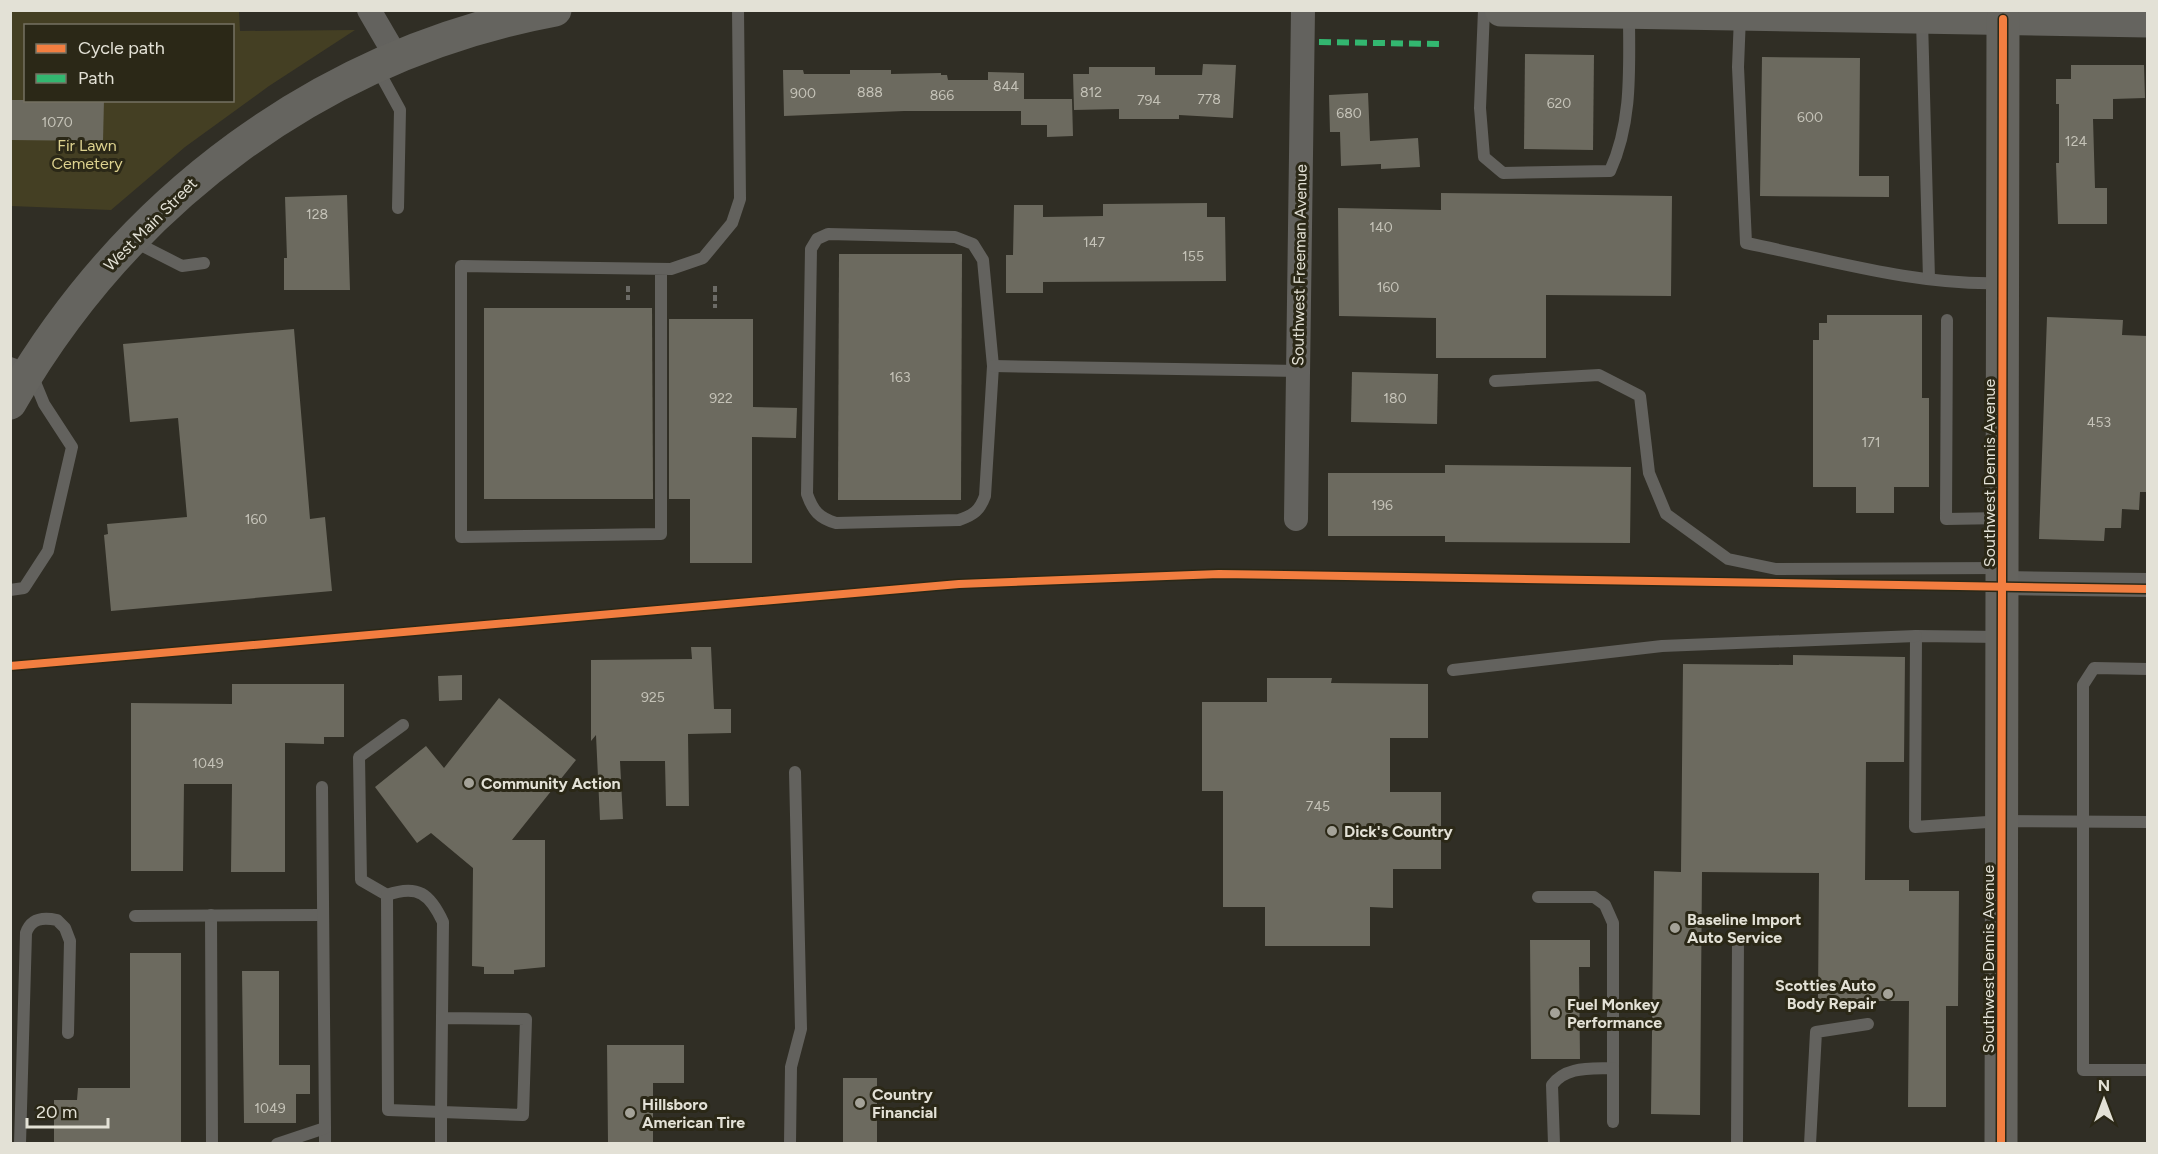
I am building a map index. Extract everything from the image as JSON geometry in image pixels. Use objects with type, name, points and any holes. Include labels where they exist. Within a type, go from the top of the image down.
[{"type":"street","points":[[369,10],[387,63]]},
{"type":"street","name":"West Main Street","points":[[10,403],[20,366],[131,240],[193,180],[249,138],[303,105],[476,20],[555,10]]},
{"type":"street","name":"Southwest Freeman Avenue","points":[[1296,519],[1303,10]]},
{"type":"street","points":[[1501,10],[1740,15],[1847,13],[1922,18],[2018,16],[2148,21]]},
{"type":"street","name":"Southwest Dennis Avenue","points":[[2001,1143],[2003,283],[2018,16]]},
{"type":"street","points":[[2002,575],[2148,585]]},
{"type":"lane","points":[[661,269],[661,534],[461,537],[461,266],[661,269],[703,258],[732,223],[740,200],[738,10]]},
{"type":"lane","points":[[1484,10],[1480,108],[1484,158],[1503,173],[1610,171],[1619,152],[1629,98],[1629,13]]},
{"type":"lane","points":[[1740,15],[1738,67],[1746,243],[1929,279],[1963,284],[2003,283]]},
{"type":"lane","points":[[1922,18],[1929,279]]},
{"type":"lane","points":[[387,63],[400,110],[398,208]]},
{"type":"lane","points":[[828,234],[955,237],[973,244],[983,260],[993,366],[985,496],[980,508],[971,516],[959,520],[836,523],[823,519],[812,509],[807,494],[810,272],[811,249],[817,239],[828,234]]},
{"type":"lane","points":[[131,240],[182,266],[204,263]]},
{"type":"lane","points":[[1947,320],[1946,519],[2003,518]]},
{"type":"lane","points":[[10,590],[24,588],[48,551],[72,447],[20,366]]},
{"type":"lane","points":[[993,366],[1298,371]]},
{"type":"lane","points":[[1494,381],[1599,375],[1640,396],[1649,473],[1666,514],[1728,559],[1776,569],[2002,575]]},
{"type":"lane","points":[[1916,636],[1915,826],[2002,821],[2148,822]]},
{"type":"lane","points":[[1453,670],[1662,646],[1916,636],[2002,637]]},
{"type":"lane","points":[[2148,669],[2094,668],[2083,685],[2083,1070],[2148,1070]]},
{"type":"lane","points":[[387,895],[361,880],[359,757],[403,725]]},
{"type":"lane","points":[[790,1143],[791,1067],[801,1029],[795,772]]},
{"type":"lane","points":[[322,787],[325,1143]]},
{"type":"lane","points":[[387,895],[403,889],[418,891],[432,902],[443,922],[441,1143]]},
{"type":"lane","points":[[387,895],[388,1110],[524,1115],[526,1019],[442,1018]]},
{"type":"lane","points":[[1538,897],[1594,897],[1605,905],[1612,923],[1613,1122]]},
{"type":"lane","points":[[211,915],[212,1143]]},
{"type":"lane","points":[[135,916],[323,915]]},
{"type":"lane","points":[[20,1143],[26,933],[29,925],[37,919],[57,920],[65,928],[70,941],[68,1033]]},
{"type":"lane","points":[[1737,1143],[1738,940]]},
{"type":"lane","points":[[1810,1143],[1816,1032],[1868,1024]]},
{"type":"lane","points":[[1554,1143],[1552,1085],[1560,1074],[1573,1070],[1612,1068]]},
{"type":"lane","points":[[277,1143],[325,1128]]},
{"type":"path","points":[[715,286],[715,308]]},
{"type":"green space","name":"Fir Lawn Cemetery","points":[[11,11],[239,11],[240,31],[355,30],[269,86],[185,147],[111,210],[11,206]]},
{"type":"building","points":[[1525,54],[1594,55],[1593,150],[1524,149]]},
{"type":"building","points":[[1762,57],[1860,58],[1859,176],[1889,176],[1889,197],[1760,196]]},
{"type":"building","points":[[1203,64],[1236,65],[1233,118],[1179,115],[1179,119],[1119,119],[1119,109],[1074,110],[1073,74],[1089,74],[1089,67],[1155,67],[1155,75],[1202,75]]},
{"type":"building","points":[[2071,65],[2144,65],[2145,98],[2113,99],[2113,119],[2093,119],[2095,188],[2107,188],[2107,224],[2058,224],[2056,163],[2059,163],[2059,104],[2056,104],[2056,79],[2071,79]]},
{"type":"building","points":[[783,70],[803,70],[804,74],[850,74],[850,70],[891,70],[891,74],[941,73],[941,75],[947,75],[948,80],[988,80],[988,72],[1024,73],[1024,99],[1072,99],[1073,136],[1047,137],[1047,125],[1021,125],[1021,111],[904,111],[784,116]]},
{"type":"building","points":[[1368,93],[1370,141],[1418,138],[1420,167],[1381,169],[1381,164],[1341,166],[1340,132],[1330,132],[1329,95]]},
{"type":"building","points":[[10,100],[104,102],[103,141],[10,140]]},
{"type":"building","points":[[1441,193],[1672,196],[1671,296],[1546,295],[1546,358],[1436,358],[1436,318],[1339,316],[1338,208],[1441,210]]},
{"type":"building","points":[[347,195],[350,290],[284,290],[284,258],[287,258],[285,197]]},
{"type":"building","points":[[1207,203],[1207,217],[1225,217],[1226,281],[1043,282],[1043,293],[1006,293],[1006,255],[1013,255],[1014,205],[1043,205],[1043,217],[1103,216],[1103,204]]},
{"type":"building","points":[[839,254],[962,254],[961,500],[838,500]]},
{"type":"building","points":[[484,308],[652,308],[653,499],[484,499]]},
{"type":"building","points":[[1827,315],[1922,315],[1922,398],[1929,398],[1929,487],[1894,487],[1894,513],[1856,513],[1856,487],[1813,487],[1813,340],[1819,340],[1819,323],[1827,323]]},
{"type":"building","points":[[2047,317],[2123,320],[2122,335],[2148,336],[2148,492],[2140,492],[2139,510],[2122,509],[2121,528],[2105,528],[2104,541],[2039,539]]},
{"type":"building","points":[[669,319],[753,319],[753,407],[797,408],[796,438],[752,437],[752,563],[690,563],[690,499],[669,499]]},
{"type":"building","points":[[294,329],[310,519],[325,517],[332,591],[111,611],[104,535],[108,534],[107,524],[187,517],[178,418],[130,422],[123,344]]},
{"type":"building","points":[[1352,372],[1438,374],[1437,424],[1351,422]]},
{"type":"building","points":[[1445,465],[1631,467],[1630,543],[1445,542],[1445,536],[1328,536],[1328,473],[1445,473]]},
{"type":"building","points":[[691,647],[711,647],[714,709],[731,709],[731,733],[688,734],[689,806],[666,806],[665,761],[620,761],[623,819],[600,820],[596,735],[591,741],[591,660],[692,659]]},
{"type":"building","points":[[1793,655],[1905,657],[1904,762],[1866,762],[1865,880],[1909,880],[1909,891],[1959,891],[1958,1006],[1946,1006],[1946,1107],[1908,1107],[1909,1001],[1818,1001],[1819,873],[1702,872],[1700,1115],[1651,1114],[1654,871],[1681,872],[1683,664],[1793,665]]},
{"type":"building","points":[[462,675],[462,700],[439,701],[438,676]]},
{"type":"building","name":"Dick's Country","points":[[1267,678],[1332,678],[1331,683],[1428,684],[1428,738],[1390,738],[1390,792],[1441,792],[1441,869],[1393,869],[1393,908],[1370,907],[1370,946],[1265,946],[1265,907],[1223,907],[1223,791],[1202,791],[1202,702],[1267,702]]},
{"type":"building","points":[[232,684],[344,684],[344,737],[324,737],[324,744],[285,743],[285,872],[231,872],[232,784],[184,784],[183,871],[131,871],[131,703],[232,704]]},
{"type":"building","name":"Community Action","points":[[499,698],[576,760],[512,840],[545,840],[545,967],[514,970],[514,974],[484,974],[484,967],[472,966],[473,868],[431,833],[417,843],[375,787],[426,746],[444,768]]},
{"type":"building","name":"Fuel Monkey Performance","points":[[1530,940],[1590,940],[1590,967],[1579,967],[1580,1059],[1531,1059]]},
{"type":"building","points":[[130,953],[181,953],[181,1143],[54,1143],[54,1100],[77,1100],[78,1088],[130,1088]]},
{"type":"building","points":[[242,971],[279,971],[279,1065],[310,1065],[310,1094],[296,1094],[296,1123],[244,1123]]},
{"type":"building","name":"Hillsboro American Tire","points":[[607,1045],[684,1045],[684,1083],[653,1083],[653,1143],[608,1143]]},
{"type":"building","name":"Country Financial","points":[[843,1078],[877,1078],[877,1143],[843,1143]]},
{"type":"marked path","points":[[1319,42],[1439,44]]},
{"type":"cycle path","points":[[2001,1144],[2003,19]]},
{"type":"cycle path","points":[[10,666],[959,584],[1219,574],[2148,589]]},
{"type":"place","name":"Community Action","points":[[469,783]]},
{"type":"place","name":"Dick's Country","points":[[1332,831]]},
{"type":"place","name":"Baseline Import Auto Service","points":[[1675,928]]},
{"type":"place","name":"Scotties Auto Body Repair","points":[[1888,994]]},
{"type":"place","name":"Fuel Monkey Performance","points":[[1555,1013]]},
{"type":"place","name":"Country Financial","points":[[860,1103]]},
{"type":"place","name":"Hillsboro American Tire","points":[[630,1113]]}]
